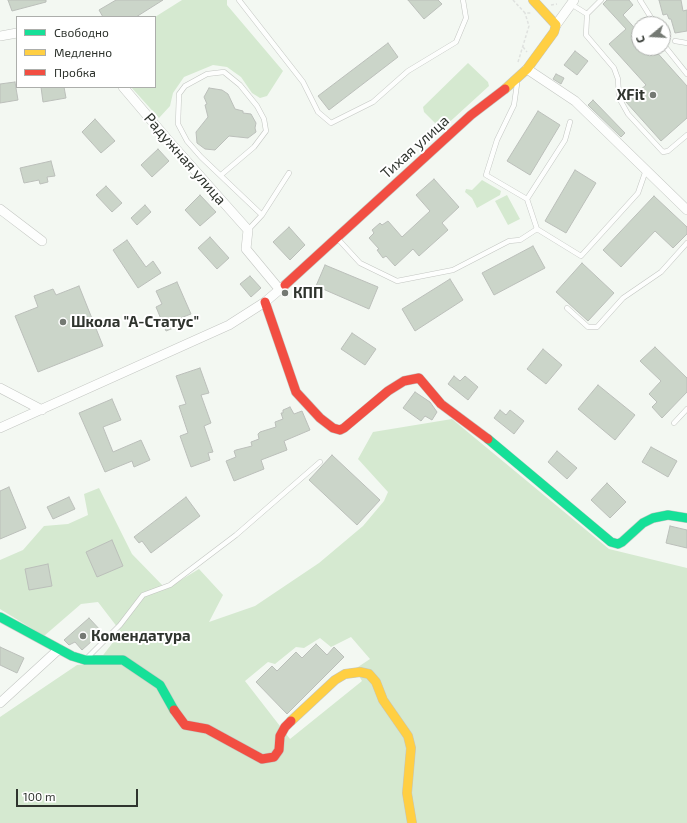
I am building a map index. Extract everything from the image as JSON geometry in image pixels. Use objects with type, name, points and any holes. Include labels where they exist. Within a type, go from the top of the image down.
[{"type":"street","points":[[533,0],[556,25],[572,2]]},
{"type":"street","name":"Тихая улица","points":[[282,287],[471,115],[517,80],[527,70],[554,32],[556,25]]},
{"type":"street","points":[[0,36],[16,32]]},
{"type":"street","points":[[527,70],[575,102],[687,210]]},
{"type":"street","name":"Радужная улица","points":[[124,88],[248,230]]},
{"type":"street","points":[[0,209],[42,242]]},
{"type":"street","points":[[0,428],[229,325],[265,302],[282,287],[246,249],[248,230]]},
{"type":"street","points":[[265,302],[296,392],[320,418],[332,428],[340,430],[344,428],[388,390],[404,382],[419,378],[425,383],[441,404],[455,416],[481,433],[611,542],[615,544],[622,542],[648,519],[668,515],[687,518]]},
{"type":"street","points":[[0,388],[42,410]]},
{"type":"street","points":[[0,617],[72,656],[85,660],[123,660],[160,685],[177,715],[185,725],[208,729],[262,759],[274,757],[279,750],[280,736],[285,727],[336,680],[345,674],[360,672],[369,674],[376,682],[383,700],[408,736],[411,748],[407,793],[412,823]]},
{"type":"street","points":[[0,703],[59,649]]},
{"type":"lane","points":[[239,0],[303,82],[318,112],[331,123],[373,102],[408,71],[456,42],[466,18],[463,0]]},
{"type":"lane","points":[[600,0],[587,14],[586,35],[614,68],[618,79],[620,98],[628,114],[663,152],[687,135]]},
{"type":"lane","points":[[640,0],[650,16]]},
{"type":"lane","points":[[572,2],[587,14]]},
{"type":"lane","points":[[675,41],[687,43]]},
{"type":"lane","points":[[671,54],[687,74]]},
{"type":"lane","points":[[221,175],[254,147],[266,131],[264,119],[256,106],[240,85],[224,72],[208,74],[185,86],[179,94],[178,124],[188,141],[221,175],[262,214]]},
{"type":"lane","points":[[517,80],[514,105],[498,140],[486,175],[527,198],[537,229],[581,256],[638,193],[646,170]]},
{"type":"lane","points":[[527,198],[566,140],[570,122]]},
{"type":"lane","points":[[248,230],[262,214],[289,173]]},
{"type":"lane","points":[[336,237],[360,263],[397,281],[453,270],[509,241],[520,240],[537,229]]},
{"type":"lane","points":[[567,308],[588,327],[597,327],[623,298],[661,272],[687,243]]},
{"type":"lane","points":[[674,423],[687,409]]},
{"type":"lane","points":[[85,660],[120,625],[143,595],[170,585],[236,535],[320,462]]},
{"type":"path","points":[[513,0],[525,13],[528,26],[517,65]]},
{"type":"path","points":[[550,6],[557,4]]},
{"type":"path","points":[[525,13],[535,13]]},
{"type":"green space","points":[[182,0],[227,0],[227,5],[283,71],[267,96],[260,98],[252,93],[241,77],[227,67],[213,65],[184,77],[173,93],[170,106],[159,118],[132,88],[156,88],[156,16]]},
{"type":"green space","points":[[468,63],[488,82],[489,86],[443,128],[440,128],[424,112],[423,107]]},
{"type":"green space","points":[[482,180],[501,191],[500,195],[477,208],[472,198],[465,192],[466,189],[472,190]]},
{"type":"green space","points":[[507,195],[520,219],[508,225],[495,201]]},
{"type":"green space","points":[[452,419],[609,549],[687,568],[687,823],[0,823],[0,717],[77,665],[97,663],[121,632],[98,602],[81,604],[44,636],[0,609],[0,560],[23,550],[44,526],[68,524],[88,515],[84,494],[99,488],[132,554],[166,589],[199,569],[223,595],[209,622],[255,606],[319,563],[363,526],[384,501],[388,492],[358,459],[373,432]],"holes":[[[351,637],[370,659],[355,669],[362,681],[290,739],[245,681],[268,662],[275,664],[296,647],[304,648],[320,638],[331,647]]]},
{"type":"building","points":[[8,0],[46,0],[46,2],[12,11]]},
{"type":"building","points":[[116,0],[163,0],[138,16],[102,16],[99,10]]},
{"type":"building","points":[[408,0],[438,0],[442,4],[424,19]]},
{"type":"building","points":[[607,0],[629,0],[633,5],[623,15],[631,24],[631,56],[660,56],[687,86],[687,118],[661,141],[626,102],[646,85],[609,44],[626,29],[603,4]]},
{"type":"building","points":[[659,0],[681,0],[683,11],[687,10],[687,31],[675,33],[671,16],[668,16],[667,14],[663,15]]},
{"type":"building","points":[[388,43],[398,57],[329,110],[318,96]]},
{"type":"building","points":[[575,51],[588,61],[577,75],[564,65]]},
{"type":"building","points":[[556,74],[564,78],[561,84],[553,79]]},
{"type":"building","points":[[15,82],[18,100],[0,103],[0,84]]},
{"type":"building","points":[[41,88],[64,88],[66,98],[43,102]]},
{"type":"building","points":[[209,88],[222,90],[228,94],[235,109],[243,111],[243,113],[251,114],[256,123],[256,132],[248,138],[229,136],[215,150],[205,149],[197,143],[196,132],[208,117],[205,105],[207,104],[204,97]]},
{"type":"building","points":[[593,100],[625,133],[621,137],[588,105]]},
{"type":"building","points":[[538,111],[560,125],[530,175],[507,161]]},
{"type":"building","points":[[95,119],[115,141],[101,153],[82,132]]},
{"type":"building","points":[[158,149],[169,161],[152,177],[141,165]]},
{"type":"building","points":[[51,161],[55,176],[47,177],[48,182],[40,184],[39,180],[24,183],[20,168]]},
{"type":"building","points":[[575,170],[596,183],[566,233],[545,221]]},
{"type":"building","points":[[434,179],[459,207],[442,223],[448,230],[419,256],[413,249],[395,266],[386,256],[383,258],[377,250],[379,249],[369,238],[374,233],[372,230],[380,223],[382,225],[388,221],[402,237],[430,211],[416,195]]},
{"type":"building","points":[[106,186],[122,203],[112,212],[96,195]]},
{"type":"building","points":[[200,195],[216,212],[200,226],[185,210]]},
{"type":"building","points":[[654,196],[687,227],[687,234],[673,248],[655,231],[621,267],[603,250]]},
{"type":"building","points":[[145,205],[151,212],[137,225],[131,218]]},
{"type":"building","points":[[289,227],[305,245],[290,260],[273,242]]},
{"type":"building","points":[[210,237],[229,258],[217,269],[198,248]]},
{"type":"building","points":[[127,240],[146,267],[153,261],[161,273],[138,288],[113,250]]},
{"type":"building","points":[[533,246],[545,268],[494,295],[482,273]]},
{"type":"building","points":[[582,263],[614,293],[588,321],[556,292]]},
{"type":"building","points":[[325,265],[378,287],[369,309],[316,286]]},
{"type":"building","points":[[250,276],[261,288],[251,297],[240,284]]},
{"type":"building","points":[[450,279],[463,300],[415,331],[402,309]]},
{"type":"building","points":[[177,282],[191,314],[178,319],[181,325],[166,331],[156,307],[162,304],[156,291]]},
{"type":"building","points":[[79,286],[103,346],[38,372],[15,316],[38,307],[34,296],[53,289],[56,295]]},
{"type":"building","points":[[352,333],[376,349],[365,365],[341,349]]},
{"type":"building","points":[[655,347],[687,378],[687,392],[662,418],[652,407],[657,402],[649,394],[661,381],[640,361]]},
{"type":"building","points":[[543,349],[562,365],[546,384],[527,369]]},
{"type":"building","points":[[200,368],[209,393],[201,395],[211,423],[204,426],[213,452],[208,453],[210,460],[191,467],[180,436],[188,433],[179,406],[186,404],[176,376]]},
{"type":"building","points":[[454,376],[460,381],[465,376],[478,387],[468,400],[448,384]]},
{"type":"building","points":[[598,385],[635,415],[615,440],[578,409]]},
{"type":"building","points":[[415,392],[430,402],[437,412],[432,420],[425,416],[421,421],[403,408]]},
{"type":"building","points":[[112,399],[121,420],[103,427],[113,452],[141,440],[150,460],[134,467],[132,461],[105,472],[79,413]]},
{"type":"building","points":[[290,407],[294,414],[302,411],[310,430],[284,441],[287,450],[261,460],[264,469],[234,481],[226,461],[236,457],[234,451],[252,446],[251,442],[259,439],[258,434],[260,432],[276,427],[275,422],[283,419],[281,413],[283,413],[283,410]]},
{"type":"building","points":[[500,410],[506,415],[510,410],[524,421],[514,434],[494,418]]},
{"type":"building","points":[[651,447],[677,461],[668,477],[642,462]]},
{"type":"building","points":[[557,451],[577,468],[567,479],[548,462]]},
{"type":"building","points":[[332,455],[380,500],[357,525],[309,480]]},
{"type":"building","points":[[607,483],[626,502],[610,518],[591,500]]},
{"type":"building","points":[[9,487],[26,528],[0,539],[0,491]]},
{"type":"building","points":[[69,497],[75,509],[53,519],[47,507]]},
{"type":"building","points":[[186,497],[200,516],[151,553],[142,541],[139,543],[134,537]]},
{"type":"building","points":[[670,526],[687,530],[687,548],[666,543]]},
{"type":"building","points":[[112,540],[123,566],[97,577],[86,552]]},
{"type":"building","points":[[48,564],[52,586],[29,590],[25,569]]},
{"type":"building","name":"Комендатура","points":[[89,618],[102,632],[82,650],[75,642],[69,645],[64,640]]},
{"type":"building","points":[[316,644],[327,655],[334,647],[344,657],[287,714],[256,682],[272,666],[277,671],[296,652],[302,658]]},
{"type":"building","points":[[0,647],[24,658],[17,673],[0,665]]},
{"type":"traffic: fast","points":[[488,439],[611,542],[618,544],[622,542],[643,523],[653,518],[668,515],[687,518]]},
{"type":"traffic: fast","points":[[0,617],[72,656],[85,660],[123,660],[160,685],[174,710]]},
{"type":"traffic: slow","points":[[505,89],[527,69],[554,32],[556,25],[533,0]]},
{"type":"traffic: slow","points":[[291,721],[335,680],[345,674],[360,672],[369,674],[376,682],[383,700],[408,736],[411,748],[407,793],[412,823]]},
{"type":"traffic: jam","points":[[285,285],[471,115],[505,89]]},
{"type":"traffic: jam","points":[[265,302],[296,392],[320,418],[333,428],[340,430],[344,428],[388,391],[404,381],[419,378],[441,404],[488,439]]},
{"type":"traffic: jam","points":[[174,710],[185,725],[207,729],[262,759],[274,757],[279,750],[280,736],[285,727],[291,721]]},
{"type":"place","name":"XFit","points":[[653,95]]},
{"type":"place","name":"КПП","points":[[285,293]]},
{"type":"place","name":"Школа \"А-Статус\"","points":[[63,322]]},
{"type":"place","name":"Комендатура","points":[[83,636]]}]
